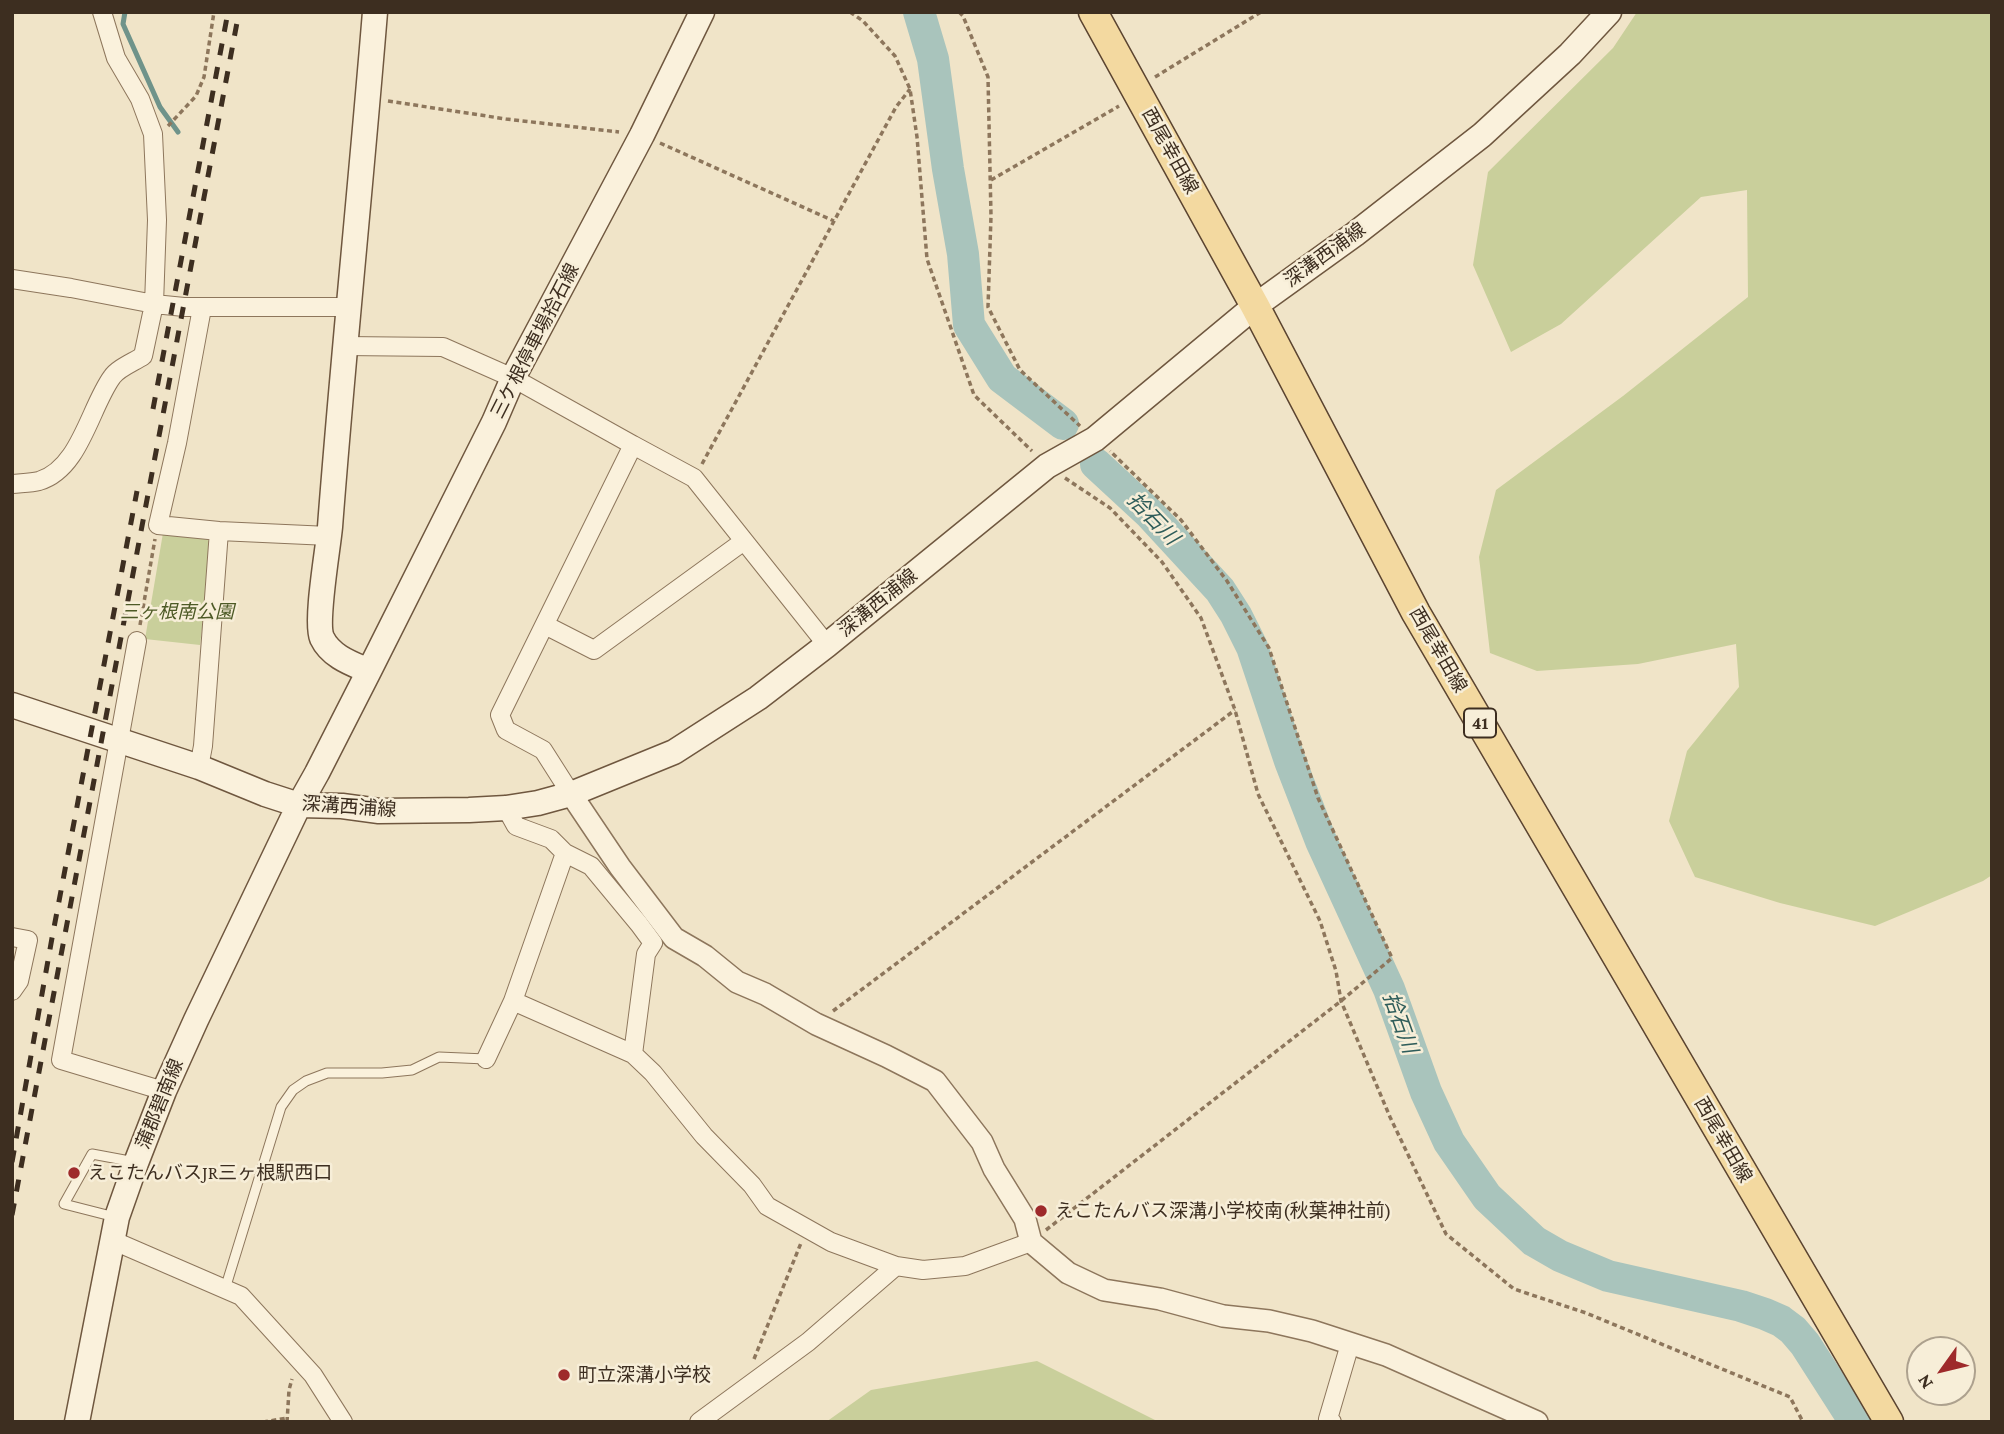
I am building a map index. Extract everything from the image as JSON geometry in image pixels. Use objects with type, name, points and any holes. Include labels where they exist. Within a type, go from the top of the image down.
[{"type":"main road","points":[[369,671],[332,652],[321,637],[320,611],[329,536],[375,12]]},
{"type":"main road","name":"三ケ根停車場拾石線","points":[[299,805],[494,422],[513,378],[642,135],[702,12]]},
{"type":"main road","name":"西尾幸田線","points":[[1093,12],[1255,306],[1416,613],[1889,1422]]},
{"type":"main road","name":"深溝西浦線","points":[[12,705],[199,767],[299,805],[342,806],[379,811],[506,808],[538,803],[571,794],[674,752],[758,698],[1047,466],[1095,439],[1255,306],[1482,135],[1570,54],[1609,12]]},
{"type":"main road","name":"蒲郡碧南線","points":[[78,1422],[115,1229],[136,1163],[164,1091],[299,805]]},
{"type":"street","points":[[12,484],[39,481],[59,470],[82,436],[113,375],[143,356],[154,304],[157,219],[153,134],[140,99],[116,58],[102,12]]},
{"type":"street","points":[[12,279],[154,304],[202,308],[347,307]]},
{"type":"street","points":[[202,308],[177,443],[158,524],[219,531],[329,536]]},
{"type":"street","points":[[344,346],[443,347],[513,378],[694,478],[827,645]]},
{"type":"street","points":[[633,445],[500,715],[506,730],[542,750],[620,866],[674,938],[705,956],[737,982],[765,994],[816,1024],[935,1081],[982,1142],[1025,1219],[1031,1242],[1068,1273],[1104,1290],[1160,1299],[1223,1316],[1269,1321],[1312,1331],[1386,1355],[1525,1419]]},
{"type":"street","points":[[199,767],[203,746],[219,531]]},
{"type":"street","points":[[545,625],[594,650],[744,541]]},
{"type":"street","points":[[137,640],[61,1060],[164,1091]]},
{"type":"street","points":[[506,808],[516,826],[551,838],[565,853],[591,866],[653,943]]},
{"type":"street","points":[[486,1059],[513,1001],[565,853]]},
{"type":"street","points":[[12,937],[28,940],[19,981],[12,991]]},
{"type":"street","points":[[633,1054],[646,954],[653,943],[674,938]]},
{"type":"street","points":[[513,1001],[633,1054],[653,1073],[704,1136],[751,1185],[767,1206],[831,1242],[896,1266],[923,1270],[965,1266],[1031,1242]]},
{"type":"street","points":[[115,1229],[225,1291],[241,1297],[313,1375],[343,1422]]},
{"type":"street","points":[[699,1422],[808,1342],[896,1266]]},
{"type":"street","points":[[1332,1422],[1328,1419],[1350,1344]]},
{"type":"lane","points":[[225,1291],[281,1107],[293,1090],[306,1081],[327,1073],[411,1070],[439,1057],[486,1059]]},
{"type":"lane","points":[[115,1229],[64,1204],[92,1154],[136,1163]]},
{"type":"path","points":[[153,134],[171,125],[196,96],[204,77],[214,12]]},
{"type":"path","points":[[850,12],[863,21],[895,55],[910,89],[928,259],[974,395],[1047,466],[1110,508],[1162,562],[1202,618],[1235,710],[1258,793],[1320,921],[1336,971],[1341,1002],[1390,1117],[1446,1234],[1514,1289],[1586,1313],[1790,1397],[1803,1422]]},
{"type":"path","points":[[959,12],[988,77],[992,216],[988,307],[1020,370],[1118,458],[1181,520],[1227,581],[1269,648],[1318,798],[1392,958],[1341,1002],[1031,1242]]},
{"type":"path","points":[[991,180],[1137,92],[1261,12]]},
{"type":"path","points":[[694,478],[896,107],[910,89]]},
{"type":"path","points":[[368,98],[642,135],[834,221]]},
{"type":"path","points":[[137,640],[158,524]]},
{"type":"path","points":[[816,1024],[1235,710]]},
{"type":"path","points":[[741,1391],[807,1228]]},
{"type":"path","points":[[263,1422],[287,1420],[289,1390],[298,1358]]},
{"type":"green space","points":[[1637,12],[1992,12],[1992,875],[1875,926],[1780,903],[1695,877],[1669,821],[1687,751],[1739,687],[1736,644],[1638,664],[1537,671],[1490,653],[1479,557],[1496,490],[1623,396],[1748,297],[1747,190],[1701,197],[1561,324],[1511,352],[1473,265],[1488,172],[1613,48]]},
{"type":"green space","name":"三ヶ根南公園","points":[[163,533],[213,539],[200,645],[145,639]]},
{"type":"green space","points":[[1037,1361],[1159,1422],[826,1422],[871,1390]]},
{"type":"waterway","points":[[125,12],[123,24],[160,107],[178,132]]},
{"type":"waterway","name":"拾石川","points":[[919,12],[933,59],[963,254],[969,325],[1002,378],[1063,424]]},
{"type":"waterway","name":"拾石川","points":[[1096,464],[1149,513],[1220,590],[1236,615],[1252,647],[1290,761],[1321,841],[1389,989],[1426,1092],[1449,1142],[1487,1197],[1534,1241],[1560,1256],[1608,1276],[1741,1306],[1781,1321],[1805,1344],[1855,1422]]},
{"type":"railway","points":[[153,409],[228,12]]},
{"type":"railway","points":[[12,1215],[239,12]]},
{"type":"railway","points":[[12,1162],[137,491]]},
{"type":"place","name":"えこたんバスJR三ヶ根駅西口","points":[[74,1173]]},
{"type":"place","name":"えこたんバス深溝小学校南(秋葉神社前)","points":[[1041,1211]]},
{"type":"place","name":"町立深溝小学校","points":[[564,1375]]}]
